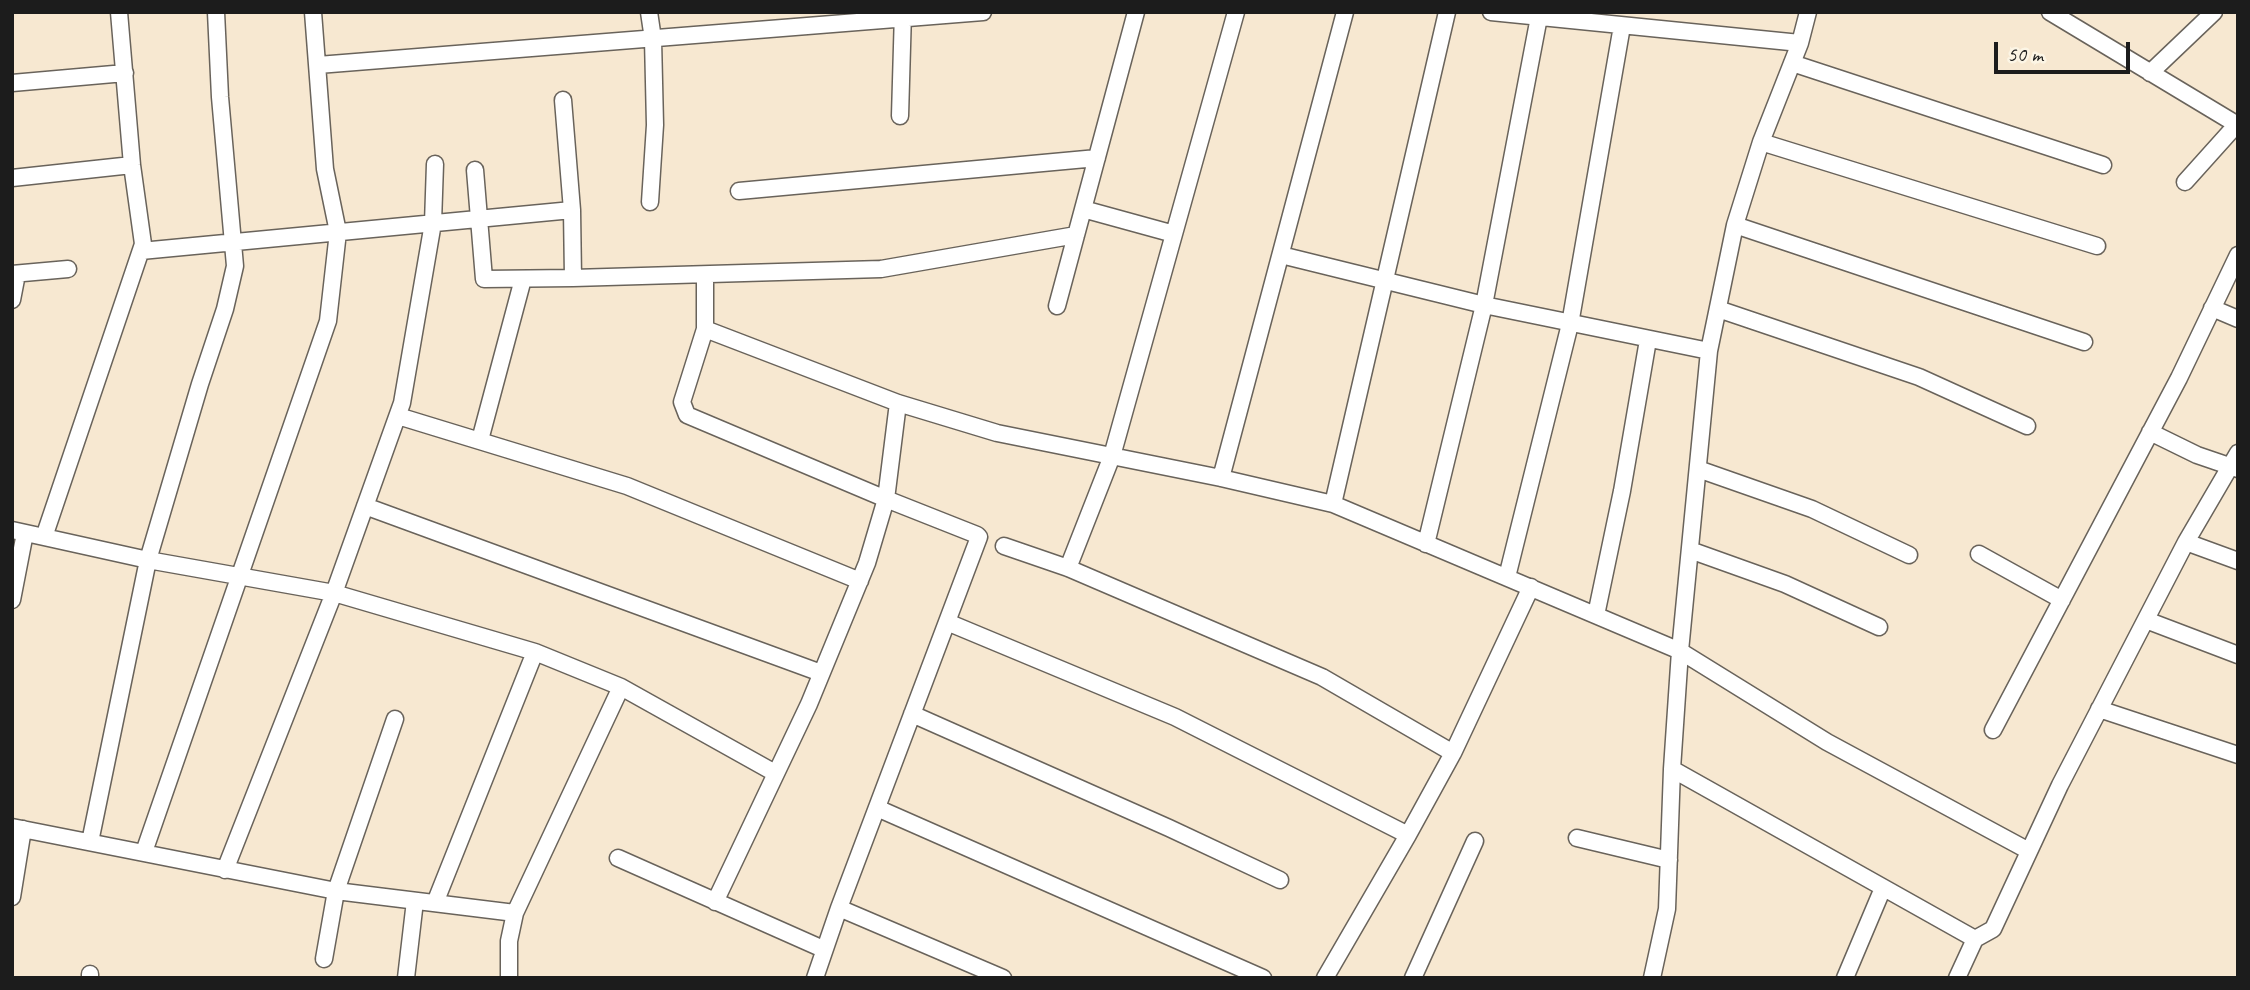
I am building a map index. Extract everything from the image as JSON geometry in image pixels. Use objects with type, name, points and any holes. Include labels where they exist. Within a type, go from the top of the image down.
[{"type":"street","points":[[44,537],[144,244],[132,165],[119,12]]},
{"type":"street","points":[[90,842],[148,560],[225,309],[235,266],[220,97],[216,12]]},
{"type":"street","points":[[144,852],[328,321],[338,232],[325,169],[313,12]]},
{"type":"street","points":[[649,12],[653,39],[655,125],[650,202]]},
{"type":"street","points":[[318,65],[903,16],[983,12]]},
{"type":"street","points":[[1057,306],[1136,12]]},
{"type":"street","points":[[1068,568],[1112,456],[1236,12]]},
{"type":"street","points":[[1222,478],[1345,12]]},
{"type":"street","points":[[1333,504],[1447,12]]},
{"type":"street","points":[[1491,12],[1800,44]]},
{"type":"street","points":[[1652,978],[1667,909],[1680,651],[1709,351],[1735,225],[1761,142],[1800,44],[1808,12]]},
{"type":"street","points":[[2150,73],[2214,12]]},
{"type":"street","points":[[2057,14],[2237,124],[2185,181]]},
{"type":"street","points":[[900,116],[903,16]]},
{"type":"street","points":[[1426,544],[1484,305],[1539,17]]},
{"type":"street","points":[[1507,577],[1570,324],[1622,26]]},
{"type":"street","points":[[1792,63],[2104,165]]},
{"type":"street","points":[[12,83],[125,73]]},
{"type":"street","points":[[563,100],[572,210],[573,278]]},
{"type":"street","points":[[1761,142],[2096,246]]},
{"type":"street","points":[[739,191],[1097,158]]},
{"type":"street","points":[[225,870],[334,593],[402,403],[433,223],[435,164]]},
{"type":"street","points":[[12,178],[132,165]]},
{"type":"street","points":[[475,170],[484,279],[881,269],[1076,235]]},
{"type":"street","points":[[1083,209],[1174,234]]},
{"type":"street","points":[[141,251],[572,210]]},
{"type":"street","points":[[1735,225],[2084,342]]},
{"type":"street","points":[[1281,255],[1484,305],[1709,351]]},
{"type":"street","points":[[1993,730],[2150,432],[2238,255]]},
{"type":"street","points":[[12,300],[14,274],[68,269]]},
{"type":"street","points":[[705,275],[705,328],[682,402],[687,415],[979,537],[823,949],[815,978]]},
{"type":"street","points":[[480,440],[523,279]]},
{"type":"street","points":[[2212,308],[2238,319]]},
{"type":"street","points":[[1718,309],[1919,377],[2027,426]]},
{"type":"street","points":[[705,328],[898,402],[997,433],[1222,478],[1333,504],[1680,651],[1827,742],[2029,851]]},
{"type":"street","points":[[1596,615],[1622,491],[1648,340]]},
{"type":"street","points":[[715,902],[821,673],[860,580],[886,499],[898,402]]},
{"type":"street","points":[[398,416],[627,486],[860,580]]},
{"type":"street","points":[[1957,978],[1975,939],[1993,929],[2060,785],[2099,709],[2186,542],[2235,463],[2197,455],[2150,432]]},
{"type":"street","points":[[1698,469],[1812,509],[1909,555]]},
{"type":"street","points":[[365,506],[821,673]]},
{"type":"street","points":[[12,600],[19,531],[148,560],[334,593],[535,652],[621,687],[775,773]]},
{"type":"street","points":[[2186,542],[2238,561]]},
{"type":"street","points":[[1004,546],[1068,568],[1322,677],[1453,753]]},
{"type":"street","points":[[1690,550],[1785,584],[1879,627]]},
{"type":"street","points":[[1979,554],[2062,600]]},
{"type":"street","points":[[1325,978],[1453,753],[1531,587]]},
{"type":"street","points":[[2146,620],[2238,654]]},
{"type":"street","points":[[947,622],[1175,717],[1408,835]]},
{"type":"street","points":[[435,903],[535,652]]},
{"type":"street","points":[[509,978],[509,941],[515,913],[621,687]]},
{"type":"street","points":[[2099,709],[2238,755]]},
{"type":"street","points":[[912,713],[1280,880]]},
{"type":"street","points":[[324,959],[336,891],[395,719]]},
{"type":"street","points":[[1672,769],[1975,939]]},
{"type":"street","points":[[877,808],[1263,978]]},
{"type":"street","points":[[12,897],[18,828],[336,891],[515,913]]},
{"type":"street","points":[[1577,838],[1669,860]]},
{"type":"street","points":[[1413,978],[1475,841]]},
{"type":"street","points":[[618,858],[823,949]]},
{"type":"street","points":[[1845,978],[1883,888]]},
{"type":"street","points":[[406,978],[415,901]]},
{"type":"street","points":[[839,908],[1003,978]]}]
